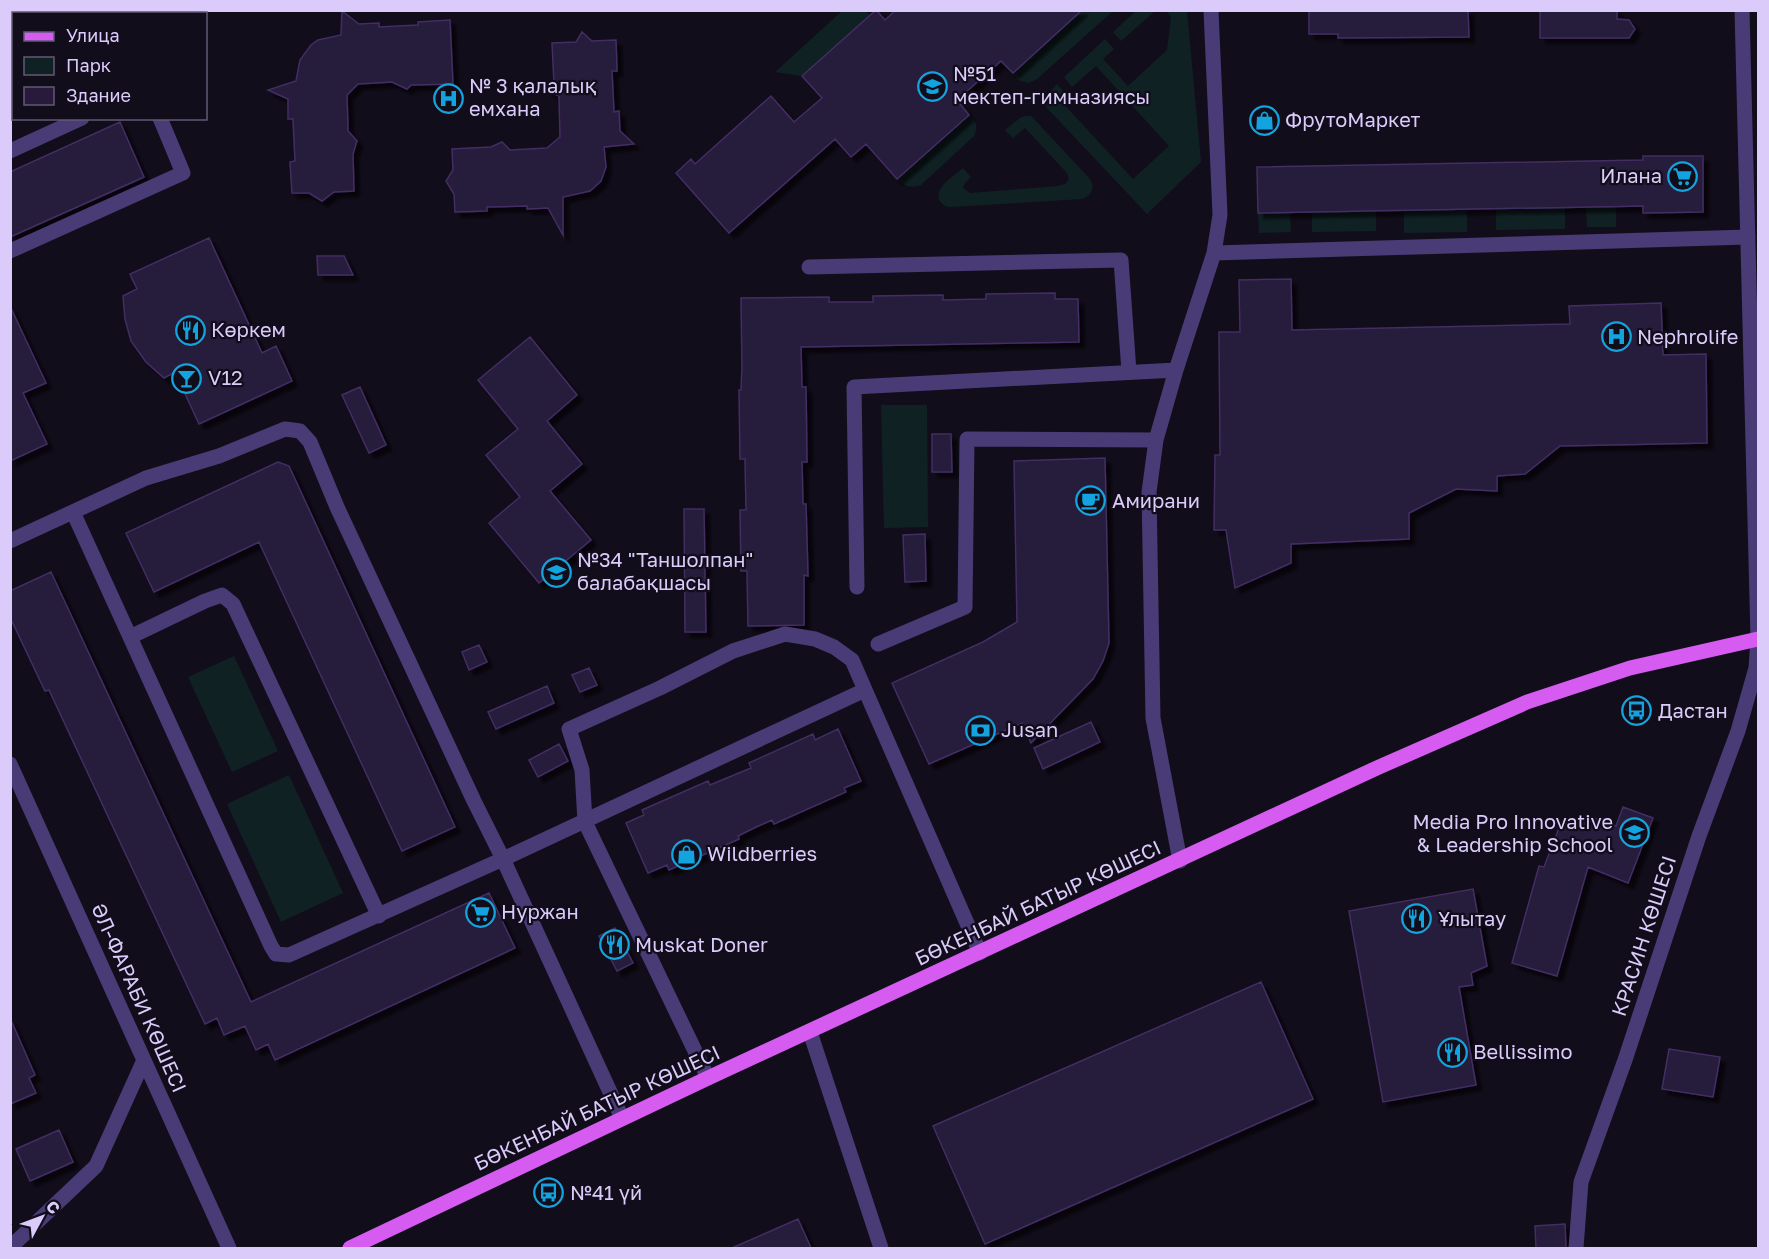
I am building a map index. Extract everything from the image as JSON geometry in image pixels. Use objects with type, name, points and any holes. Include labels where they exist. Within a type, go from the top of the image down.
[{"type":"main road","name":"БӨКЕНБАЙ БАТЫР КӨШЕСІ","points":[[350,1248],[708,1078],[1379,767],[1527,702],[1630,668],[1758,639]]},
{"type":"street","points":[[1180,861],[1153,718],[1149,492],[1156,440],[1214,253],[1220,215],[1211,10]]},
{"type":"street","name":"КРАСИН КӨШЕСІ","points":[[1576,1248],[1581,1182],[1625,1060],[1699,836],[1738,731],[1756,668],[1758,639],[1748,237],[1751,92],[1742,10]]},
{"type":"street","points":[[10,151],[78,120]]},
{"type":"street","points":[[10,251],[183,174],[161,120]]},
{"type":"street","points":[[1214,253],[1748,237]]},
{"type":"street","points":[[809,267],[1121,260],[1129,372]]},
{"type":"street","points":[[857,587],[854,387],[1176,370]]},
{"type":"street","points":[[10,542],[146,478],[219,456],[285,429],[300,431],[310,442],[347,528],[622,1118]]},
{"type":"street","points":[[878,644],[964,607],[967,440],[1156,440]]},
{"type":"street","points":[[73,512],[276,954],[289,955],[378,916],[585,822],[865,690]]},
{"type":"street","points":[[130,637],[222,595],[233,604],[378,916]]},
{"type":"street","points":[[708,1078],[585,822],[582,770],[569,729],[660,688],[733,651],[785,634],[815,639],[834,647],[852,660],[980,953]]},
{"type":"street","name":"ӘЛ-ФАРАБИ КӨШЕСІ","points":[[10,764],[229,1248]]},
{"type":"street","points":[[810,1032],[881,1248]]},
{"type":"street","points":[[10,1244],[17,1241],[96,1166],[144,1060]]},
{"type":"green space","points":[[1137,10],[1155,11],[1121,41],[1113,32]]},
{"type":"green space","points":[[842,11],[865,11],[870,15],[802,76],[775,72]]},
{"type":"green space","points":[[1082,11],[1113,11],[1037,79],[1029,83],[1018,80],[1013,73]]},
{"type":"green space","points":[[1166,11],[1187,11],[1201,162],[1147,214],[1047,108],[1046,96],[1057,84],[1065,93],[1059,99],[1133,179],[1169,146],[1096,66],[1072,87],[1064,77],[1105,39],[1114,49],[1103,59],[1128,86],[1167,50],[1171,17]]},
{"type":"green space","points":[[969,115],[976,124],[974,136],[921,185],[908,186],[897,179]]},
{"type":"green space","points":[[1025,116],[1031,116],[1090,179],[1092,188],[1090,193],[1082,199],[952,207],[942,204],[938,196],[939,192],[950,178],[963,168],[971,177],[963,188],[970,193],[1065,184],[1069,179],[1067,173],[1025,128],[1013,138],[1005,130]]},
{"type":"green space","points":[[1586,207],[1616,207],[1616,227],[1587,227]]},
{"type":"green space","points":[[1565,208],[1565,229],[1496,230],[1496,209]]},
{"type":"green space","points":[[1467,210],[1467,232],[1404,233],[1404,211]]},
{"type":"green space","points":[[1376,211],[1376,231],[1312,232],[1312,212]]},
{"type":"green space","points":[[1290,212],[1291,232],[1259,233],[1258,213]]},
{"type":"green space","points":[[881,405],[927,405],[928,527],[884,528]]},
{"type":"green space","points":[[234,656],[278,751],[232,772],[188,677]]},
{"type":"green space","points":[[289,775],[343,893],[281,922],[227,804]]},
{"type":"building","points":[[876,10],[885,20],[896,10],[1082,10],[1013,73],[1001,61],[957,100],[969,115],[897,179],[866,144],[851,157],[835,139],[729,233],[676,173],[691,159],[695,164],[771,96],[794,122],[822,98],[802,76]]},
{"type":"building","points":[[1309,10],[1468,10],[1469,37],[1338,38],[1338,34],[1309,34]]},
{"type":"building","points":[[1540,10],[1617,10],[1617,19],[1629,20],[1635,29],[1629,38],[1540,38]]},
{"type":"building","points":[[342,11],[359,24],[379,23],[379,27],[418,25],[418,22],[450,20],[453,84],[411,85],[407,89],[392,82],[358,84],[347,95],[348,131],[357,141],[353,154],[354,191],[334,192],[322,201],[309,193],[292,193],[290,162],[295,161],[293,119],[288,119],[288,99],[268,90],[296,81],[300,60],[311,45],[318,40],[341,35]]},
{"type":"building","points":[[582,32],[592,41],[616,40],[617,71],[612,71],[614,112],[619,111],[620,131],[634,144],[604,147],[606,167],[601,181],[590,191],[563,197],[563,235],[548,208],[487,207],[487,211],[455,212],[454,194],[446,181],[453,170],[452,149],[491,147],[502,142],[510,150],[547,148],[560,137],[559,96],[548,91],[554,83],[552,43],[576,42]]},
{"type":"building","points":[[120,122],[144,177],[10,237],[10,172]]},
{"type":"building","points":[[1643,156],[1703,156],[1703,212],[1643,213],[1643,206],[1258,213],[1257,167],[1643,160]]},
{"type":"building","name":"Көркем","points":[[209,238],[262,353],[276,346],[292,381],[199,424],[175,372],[164,378],[146,362],[131,341],[125,319],[123,296],[137,289],[130,274]]},
{"type":"building","points":[[317,256],[344,256],[353,275],[318,275]]},
{"type":"building","points":[[1291,279],[1292,330],[1570,324],[1569,306],[1661,303],[1663,355],[1706,354],[1707,443],[1560,446],[1525,474],[1497,476],[1497,491],[1456,489],[1409,513],[1409,539],[1291,544],[1291,563],[1235,588],[1226,530],[1214,530],[1215,455],[1220,455],[1219,332],[1240,332],[1239,280]]},
{"type":"building","points":[[1055,293],[1055,299],[1078,299],[1079,342],[801,347],[802,387],[806,387],[807,462],[802,462],[808,576],[804,575],[804,625],[748,626],[747,571],[741,571],[740,510],[746,510],[745,459],[740,459],[741,298],[829,297],[829,302],[873,302],[873,296],[943,295],[943,300],[986,299],[986,294]]},
{"type":"building","points":[[10,306],[46,383],[23,393],[47,444],[10,461]]},
{"type":"building","points":[[530,337],[577,395],[547,421],[582,464],[550,491],[591,540],[539,583],[489,523],[520,497],[486,455],[518,429],[478,380]]},
{"type":"building","points":[[360,387],[386,445],[369,453],[342,395]]},
{"type":"building","points":[[932,434],[951,434],[952,472],[932,472]]},
{"type":"building","points":[[1105,458],[1109,643],[1103,661],[1093,679],[1031,743],[1022,723],[929,764],[892,683],[983,642],[1017,622],[1014,461]]},
{"type":"building","points":[[278,462],[289,466],[455,827],[402,851],[259,542],[154,592],[126,533]]},
{"type":"building","points":[[684,509],[704,509],[706,632],[685,632]]},
{"type":"building","points":[[925,534],[926,581],[905,582],[903,535]]},
{"type":"building","points":[[51,572],[251,1002],[489,893],[515,948],[275,1060],[268,1044],[256,1050],[245,1026],[224,1035],[217,1018],[205,1024],[49,690],[45,691],[10,617],[10,591]]},
{"type":"building","points":[[479,645],[487,662],[469,670],[462,652]]},
{"type":"building","points":[[589,668],[597,685],[580,692],[572,675]]},
{"type":"building","points":[[547,686],[554,703],[496,729],[488,712]]},
{"type":"building","points":[[1091,722],[1100,742],[1043,769],[1034,748]]},
{"type":"building","points":[[838,729],[861,781],[844,788],[846,792],[774,824],[772,820],[756,827],[738,836],[739,839],[669,870],[667,865],[648,873],[626,823],[644,815],[642,810],[708,781],[710,785],[751,768],[749,763],[813,734],[815,740]]},
{"type":"building","points":[[559,744],[568,761],[538,777],[529,760]]},
{"type":"building","points":[[1623,807],[1653,818],[1628,883],[1588,867],[1557,976],[1512,963],[1539,866],[1544,867],[1559,828],[1588,816],[1616,826]]},
{"type":"building","points":[[1473,889],[1487,966],[1471,973],[1473,985],[1459,987],[1476,1085],[1383,1102],[1349,911]]},
{"type":"building","name":"Muskat Doner","points":[[615,928],[633,963],[617,971],[599,936]]},
{"type":"building","points":[[1261,982],[1313,1099],[985,1244],[933,1126]]},
{"type":"building","points":[[10,1018],[35,1075],[29,1078],[36,1093],[10,1104]]},
{"type":"building","points":[[1669,1049],[1720,1057],[1713,1097],[1662,1089]]},
{"type":"building","points":[[59,1130],[73,1162],[30,1181],[16,1149]]},
{"type":"building","points":[[798,1219],[811,1248],[732,1248]]},
{"type":"building","points":[[1565,1224],[1566,1248],[1536,1248],[1535,1226]]},
{"type":"place","name":"№51 мектеп-гимназиясы","points":[[932,86]]},
{"type":"place","name":"№ 3 қалалық емхана","points":[[448,98]]},
{"type":"place","name":"ФрутоМаркет","points":[[1264,120]]},
{"type":"place","name":"Илана","points":[[1683,176]]},
{"type":"place","name":"Көркем","points":[[190,330]]},
{"type":"place","name":"Nephrolife","points":[[1616,337]]},
{"type":"place","name":"V12","points":[[187,378]]},
{"type":"place","name":"Амирани","points":[[1091,501]]},
{"type":"place","name":"№34 \"Таншолпан\" балабақшасы","points":[[556,572]]},
{"type":"place","name":"Дастан","points":[[1637,711]]},
{"type":"place","name":"Jusan","points":[[980,730]]},
{"type":"place","name":"Media Pro Innovative & Leadership School","points":[[1634,833]]},
{"type":"place","name":"Wildberries","points":[[686,854]]},
{"type":"place","name":"Нуржан","points":[[480,912]]},
{"type":"place","name":"Ұлытау","points":[[1417,919]]},
{"type":"place","name":"Muskat Doner","points":[[614,945]]},
{"type":"place","name":"Bellissimo","points":[[1452,1052]]},
{"type":"place","name":"№41 үй","points":[[549,1193]]}]
